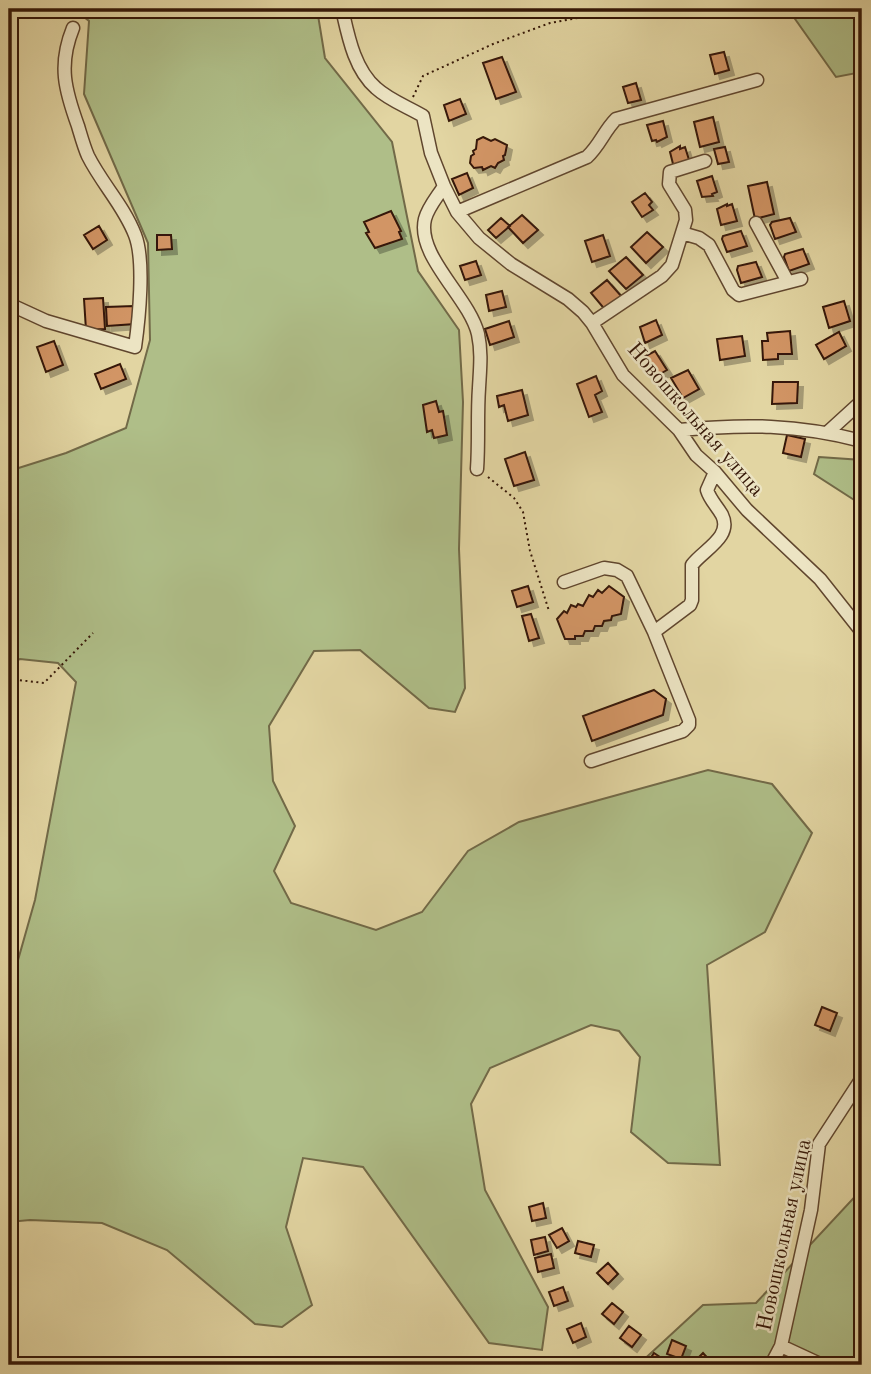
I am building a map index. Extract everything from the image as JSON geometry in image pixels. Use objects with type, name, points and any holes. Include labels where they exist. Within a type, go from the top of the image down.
[{"type":"street","name":"Новошкольная улица","points":[[342,9],[350,42],[363,73],[375,88],[423,116],[431,153],[444,186],[457,212],[478,238],[511,264],[568,299],[592,323],[623,375],[679,430],[696,455],[715,472],[747,510],[820,579],[862,632]]},
{"type":"street","points":[[9,304],[46,321],[135,347],[139,264],[136,237],[123,210],[88,156],[68,99],[63,68],[66,45],[74,28]]},
{"type":"street","points":[[457,212],[587,156],[599,146],[608,127],[616,119],[757,80]]},
{"type":"street","points":[[592,323],[662,276],[672,265],[686,220],[685,210],[668,178],[670,172],[705,161]]},
{"type":"street","points":[[444,186],[425,218],[424,233],[437,266],[474,321],[478,337],[482,366],[477,469]]},
{"type":"street","points":[[682,233],[699,238],[709,245],[733,290],[739,295],[794,280],[756,223]]},
{"type":"street","points":[[828,432],[862,401]]},
{"type":"street","points":[[679,430],[740,425],[828,432],[862,441]]},
{"type":"street","points":[[654,632],[690,605],[692,565],[723,534],[723,517],[707,491],[715,472]]},
{"type":"street","points":[[564,582],[604,568],[617,570],[627,576],[654,632],[690,720],[683,731],[591,761]]},
{"type":"street","name":"Новошкольная улица","points":[[771,1365],[781,1346],[811,1210],[820,1144],[862,1079]]},
{"type":"street","points":[[781,1346],[822,1365]]},
{"type":"path","points":[[408,107],[423,76],[550,23],[626,9]]},
{"type":"path","points":[[477,469],[514,498],[523,512],[530,551],[549,611]]},
{"type":"path","points":[[9,679],[44,683],[93,633]]},
{"type":"green space","points":[[74,9],[317,9],[325,58],[392,142],[418,271],[459,330],[463,402],[459,549],[465,688],[455,712],[429,708],[360,650],[314,651],[269,726],[273,781],[295,826],[274,871],[291,903],[376,930],[422,912],[468,851],[519,822],[708,770],[772,784],[812,833],[765,932],[707,965],[720,1165],[668,1163],[631,1132],[640,1057],[619,1031],[591,1025],[490,1068],[471,1104],[485,1190],[548,1307],[542,1350],[489,1343],[363,1167],[303,1158],[286,1227],[312,1305],[282,1327],[255,1324],[167,1250],[102,1223],[30,1220],[9,1222],[9,992],[35,900],[76,682],[58,663],[20,659],[9,664],[9,471],[66,453],[126,428],[150,340],[148,243],[84,94],[89,21]]},
{"type":"green space","points":[[788,9],[862,9],[862,72],[836,77]]},
{"type":"green space","points":[[819,457],[862,460],[862,505],[814,474]]},
{"type":"green space","points":[[862,1189],[862,1365],[638,1365],[703,1305],[756,1303]]},
{"type":"building","points":[[724,52],[729,70],[715,74],[710,55]]},
{"type":"building","points":[[502,57],[516,92],[496,99],[483,63]]},
{"type":"building","points":[[636,83],[641,100],[628,103],[623,87]]},
{"type":"building","points":[[460,99],[466,114],[449,121],[444,105]]},
{"type":"building","points":[[713,117],[719,142],[700,147],[694,122]]},
{"type":"building","points":[[663,121],[667,137],[657,142],[652,141],[647,125]]},
{"type":"building","points":[[483,137],[507,145],[504,160],[495,168],[491,166],[483,170],[482,167],[474,168],[470,163],[477,140]]},
{"type":"building","points":[[680,146],[680,149],[685,147],[690,163],[674,168],[670,152]]},
{"type":"building","points":[[725,147],[729,162],[718,164],[714,149]]},
{"type":"building","points":[[467,173],[473,188],[459,195],[452,179]]},
{"type":"building","points":[[712,176],[717,192],[712,194],[713,196],[702,197],[697,181]]},
{"type":"building","points":[[767,182],[774,214],[755,219],[748,186]]},
{"type":"building","points":[[645,193],[652,202],[649,205],[653,210],[642,217],[632,202]]},
{"type":"building","points":[[732,204],[737,221],[721,225],[717,209]]},
{"type":"building","points":[[391,211],[402,239],[375,248],[366,233],[369,232],[364,222]]},
{"type":"building","points":[[522,215],[538,230],[523,243],[508,227]]},
{"type":"building","points":[[501,218],[510,226],[496,238],[488,230]]},
{"type":"building","points":[[790,218],[796,232],[775,239],[770,225],[772,222]]},
{"type":"building","points":[[99,226],[107,240],[93,249],[84,235]]},
{"type":"building","points":[[741,231],[747,246],[727,252],[723,236]]},
{"type":"building","points":[[647,232],[663,247],[646,263],[631,247]]},
{"type":"building","points":[[157,235],[171,235],[172,249],[157,250]]},
{"type":"building","points":[[603,235],[610,256],[592,262],[585,241]]},
{"type":"building","points":[[803,249],[809,264],[789,271],[785,254]]},
{"type":"building","points":[[626,257],[643,275],[626,289],[609,271]]},
{"type":"building","points":[[476,261],[481,275],[465,280],[460,266]]},
{"type":"building","points":[[756,262],[762,277],[741,283],[738,266]]},
{"type":"building","points":[[607,280],[622,297],[607,312],[591,293]]},
{"type":"building","points":[[502,291],[506,307],[489,311],[486,295]]},
{"type":"building","points":[[103,298],[105,329],[86,330],[84,299]]},
{"type":"building","points":[[844,301],[850,321],[829,328],[823,307]]},
{"type":"building","points":[[134,306],[135,324],[107,326],[106,307]]},
{"type":"building","points":[[656,320],[662,335],[645,343],[640,327]]},
{"type":"building","points":[[509,321],[514,337],[490,345],[485,329]]},
{"type":"building","points":[[790,331],[792,354],[778,354],[778,359],[763,360],[762,341],[768,341],[767,333]]},
{"type":"building","points":[[839,332],[846,346],[824,359],[816,345]]},
{"type":"building","points":[[742,336],[745,356],[720,360],[717,339]]},
{"type":"building","points":[[54,341],[63,365],[46,372],[37,347]]},
{"type":"building","points":[[655,351],[667,370],[653,378],[642,358]]},
{"type":"building","points":[[120,364],[126,379],[101,389],[95,374]]},
{"type":"building","points":[[688,370],[699,389],[683,398],[671,378]]},
{"type":"building","points":[[596,376],[602,391],[595,395],[602,412],[589,417],[577,384]]},
{"type":"building","points":[[773,382],[798,382],[797,403],[772,404]]},
{"type":"building","points":[[522,390],[528,415],[508,421],[504,405],[499,407],[497,396]]},
{"type":"building","points":[[436,401],[439,412],[443,411],[447,435],[434,438],[432,430],[427,432],[423,405]]},
{"type":"building","points":[[787,435],[805,439],[801,457],[783,453]]},
{"type":"building","points":[[525,452],[534,480],[514,486],[505,459]]},
{"type":"building","points":[[528,586],[533,602],[517,607],[512,591]]},
{"type":"building","points":[[609,586],[624,597],[621,614],[604,621],[602,626],[595,626],[593,631],[585,631],[583,636],[565,639],[557,619],[564,611],[567,613],[571,605],[583,606],[589,595],[593,597],[598,590],[602,593]]},
{"type":"building","points":[[531,614],[539,638],[529,641],[522,616]]},
{"type":"building","points":[[654,690],[666,699],[663,715],[592,741],[583,716]]},
{"type":"building","points":[[822,1007],[837,1013],[830,1031],[815,1025]]},
{"type":"building","points":[[543,1203],[546,1218],[532,1221],[529,1207]]},
{"type":"building","points":[[562,1228],[569,1241],[557,1248],[549,1235]]},
{"type":"building","points":[[545,1237],[548,1251],[534,1255],[531,1240]]},
{"type":"building","points":[[578,1241],[594,1245],[591,1257],[575,1253]]},
{"type":"building","points":[[551,1254],[554,1268],[538,1272],[535,1258]]},
{"type":"building","points":[[608,1263],[618,1274],[608,1284],[597,1273]]},
{"type":"building","points":[[563,1287],[568,1301],[554,1306],[549,1292]]},
{"type":"building","points":[[612,1303],[623,1312],[614,1324],[602,1314]]},
{"type":"building","points":[[581,1323],[586,1337],[573,1343],[567,1329]]},
{"type":"building","points":[[629,1326],[641,1335],[632,1347],[620,1338]]},
{"type":"building","points":[[672,1340],[686,1346],[681,1359],[667,1354]]},
{"type":"building","points":[[654,1353],[666,1361],[664,1365],[646,1365]]},
{"type":"building","points":[[703,1353],[712,1365],[692,1364]]}]
